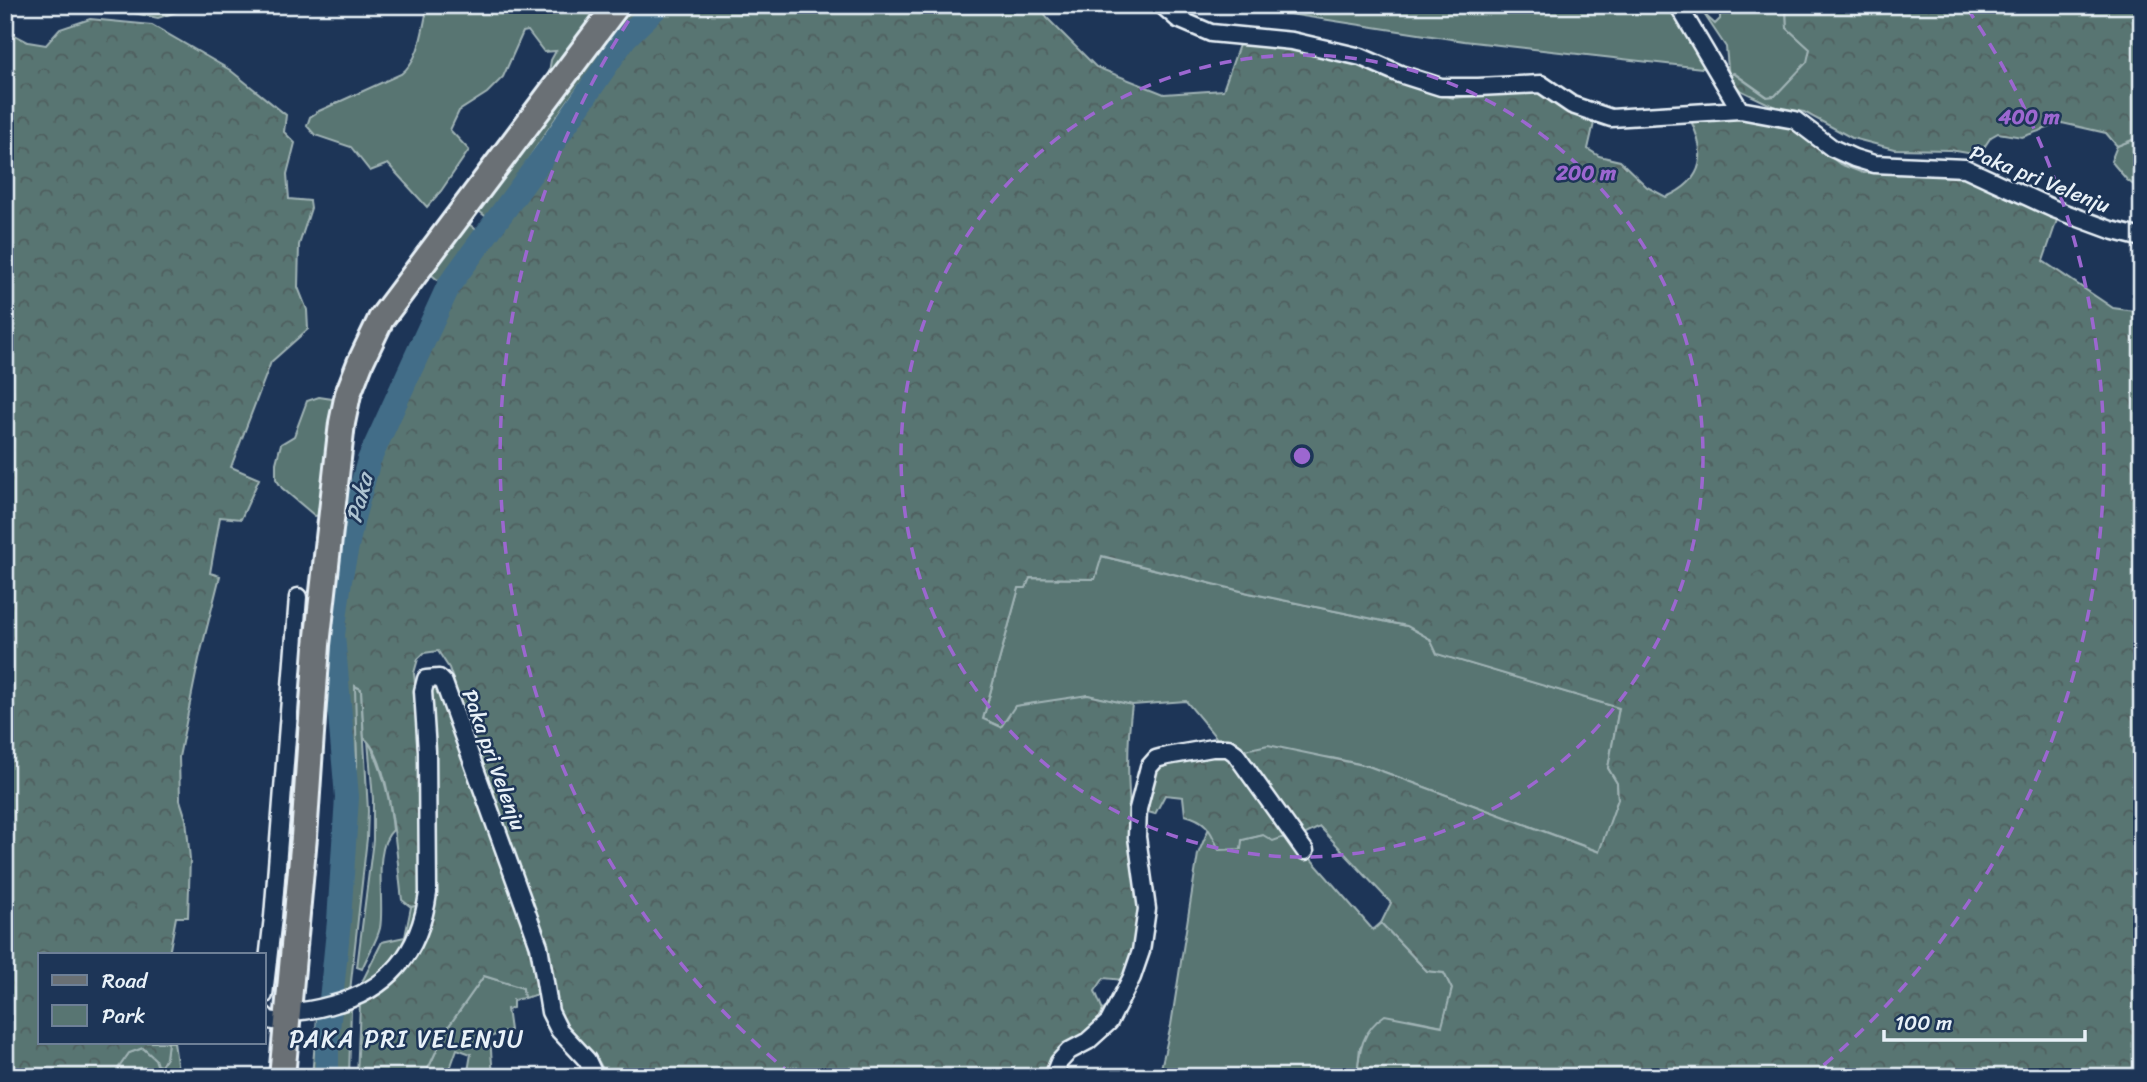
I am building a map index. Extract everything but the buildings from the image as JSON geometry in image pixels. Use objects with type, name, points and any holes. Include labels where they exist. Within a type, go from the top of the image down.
[{"type":"main road","points":[[282,1077],[280,1017],[304,837],[317,645],[329,525],[348,394],[381,319],[617,5]]},
{"type":"street","name":"Paka pri Velenju","points":[[1162,5],[1178,19],[1211,33],[1292,41],[1361,57],[1399,74],[1441,87],[1541,84],[1572,105],[1611,118],[1740,110],[1796,120],[1832,148],[1874,164],[1965,168],[2054,209],[2142,239]]},
{"type":"street","points":[[1678,5],[1740,110]]},
{"type":"street","points":[[266,978],[298,597]]},
{"type":"street","name":"Paka pri Velenju","points":[[280,1017],[352,1000],[381,983],[405,959],[416,941],[425,916],[428,893],[429,844],[423,691],[426,679],[439,678],[444,683],[539,946],[550,1012],[559,1030],[587,1060],[595,1077]]},
{"type":"street","points":[[1053,1077],[1059,1062],[1069,1052],[1088,1041],[1109,1022],[1132,977],[1141,951],[1147,909],[1137,837],[1139,809],[1149,767],[1156,759],[1212,748],[1228,748],[1235,753],[1305,851]]},
{"type":"green space","points":[[95,5],[198,5],[158,18]]},
{"type":"green space","points":[[428,5],[607,5],[548,78],[551,60],[556,51],[544,52],[528,31],[523,32],[503,77],[487,93],[459,111],[450,130],[469,150],[427,207],[388,164],[370,171],[351,147],[315,135],[307,126],[310,117],[319,111],[401,74],[408,67],[420,43]]},
{"type":"green space","points":[[627,5],[650,5],[583,80],[489,219],[475,208]]},
{"type":"green space","points":[[668,5],[1041,5],[1047,18],[1096,67],[1164,94],[1223,90],[1240,42],[1280,44],[1369,66],[1396,82],[1453,98],[1534,91],[1552,97],[1583,120],[1594,123],[1588,149],[1599,156],[1620,161],[1647,187],[1666,197],[1689,182],[1699,164],[1699,142],[1689,117],[1745,118],[1782,123],[1797,130],[1840,164],[1863,173],[1944,169],[1979,180],[2058,217],[2043,261],[2113,308],[2142,312],[2142,1077],[1357,1077],[1363,1042],[1377,1021],[1385,1015],[1442,1026],[1452,989],[1444,973],[1427,971],[1381,923],[1391,903],[1320,827],[1298,838],[1240,751],[1268,745],[1368,766],[1599,852],[1618,799],[1617,783],[1608,768],[1619,708],[1437,654],[1430,639],[1407,626],[1249,593],[1102,556],[1095,579],[1030,578],[1026,588],[1019,588],[983,719],[1001,727],[1015,706],[1088,695],[1132,705],[1128,777],[1140,897],[1139,929],[1123,980],[1104,978],[1095,991],[1103,1010],[1093,1032],[1049,1077],[603,1077],[604,1071],[598,1060],[583,1051],[557,1018],[543,932],[449,668],[438,651],[424,653],[418,659],[414,673],[421,748],[422,904],[411,907],[402,900],[387,789],[381,767],[364,738],[361,689],[355,686],[357,766],[354,771],[350,771],[339,634],[343,579],[372,467],[437,331],[450,294],[530,188],[592,91],[628,46]]},
{"type":"green space","points":[[1231,5],[1669,5],[1711,69],[1464,41]]},
{"type":"green space","points":[[1720,5],[1786,5],[1787,28],[1810,49],[1808,62],[1775,96],[1768,97],[1734,73],[1729,78],[1726,47],[1704,14],[1715,24],[1720,19]]},
{"type":"green space","points":[[1786,5],[2142,5],[2142,136],[2117,146],[2106,133],[2062,123],[2022,137],[1998,133],[1991,137],[1979,155],[1950,150],[1894,149],[1852,138],[1804,112],[1777,108],[1740,90],[1729,78],[1733,73],[1767,97],[1775,96],[1807,62],[1810,49],[1787,28]]},
{"type":"green space","points":[[90,19],[152,25],[230,70],[286,115],[284,132],[295,143],[287,174],[289,199],[310,201],[311,208],[299,245],[298,287],[307,310],[308,329],[271,362],[231,467],[259,479],[241,519],[220,517],[210,573],[220,576],[199,659],[179,757],[180,800],[186,819],[190,859],[188,917],[176,917],[169,953],[38,953],[38,1044],[168,1044],[166,1058],[161,1066],[157,1065],[155,1059],[143,1048],[129,1053],[112,1077],[5,1077],[5,30],[28,42],[46,45],[60,29]]},
{"type":"green space","points":[[2142,136],[2142,191],[2127,180],[2111,161],[2117,146]]},
{"type":"green space","points":[[465,221],[479,232],[440,282],[426,270]]},
{"type":"green space","points":[[319,397],[332,399],[335,404],[320,515],[315,516],[282,488],[276,479],[276,463],[281,444],[294,436],[307,401]]},
{"type":"green space","points":[[1101,556],[1249,593],[1407,626],[1430,639],[1438,654],[1619,708],[1608,768],[1617,783],[1618,799],[1600,852],[1368,766],[1332,758],[1240,751],[1235,746],[1218,740],[1186,701],[1132,705],[1087,695],[1001,727],[983,719],[1019,588],[1030,578],[1095,579]]},
{"type":"green space","points":[[432,685],[438,685],[450,726],[526,934],[539,994],[524,998],[523,988],[484,976],[446,1030],[427,1071],[430,1077],[357,1077],[360,1004],[376,993],[418,949],[433,800]]},
{"type":"green space","points":[[354,686],[361,689],[367,838],[350,991],[337,994],[352,883],[354,843],[350,771],[354,771],[357,766]]},
{"type":"green space","points":[[368,741],[385,784],[393,830],[383,850],[381,863],[380,928],[362,969],[357,967],[373,840]]},
{"type":"green space","points":[[1226,754],[1290,835],[1273,841],[1263,835],[1242,840],[1241,849],[1219,850],[1207,827],[1199,820],[1185,815],[1183,797],[1165,795],[1155,814],[1148,812],[1151,767]]},
{"type":"green space","points":[[1209,828],[1240,849],[1242,840],[1263,835],[1290,835],[1373,930],[1381,923],[1427,971],[1444,973],[1452,989],[1443,1026],[1409,1019],[1360,1047],[1357,1077],[1159,1077],[1171,1025],[1198,854]]},
{"type":"green space","points":[[422,904],[406,950],[364,984],[362,982],[382,942],[405,937],[411,907]]},
{"type":"green space","points":[[484,976],[523,988],[524,998],[513,1000],[513,1008],[507,1009],[510,1030],[490,1037],[493,1077],[467,1077],[471,1054],[457,1049],[447,1077],[430,1077],[427,1071],[446,1030]]},
{"type":"green space","points":[[351,1009],[349,1077],[333,1077],[335,1014]]},
{"type":"green space","points":[[325,1015],[323,1077],[312,1077],[317,1017]]},
{"type":"green space","points":[[168,1044],[174,1044],[179,1077],[112,1077],[129,1053],[143,1048],[155,1059],[166,1057]]},
{"type":"waterway","name":"Paka","points":[[327,1077],[327,1039],[339,921],[347,797],[333,635],[340,580],[369,460],[449,285],[549,149],[625,38],[659,5]]},
{"type":"district","name":"PAKA PRI VELENJU","points":[[407,1039]]}]
